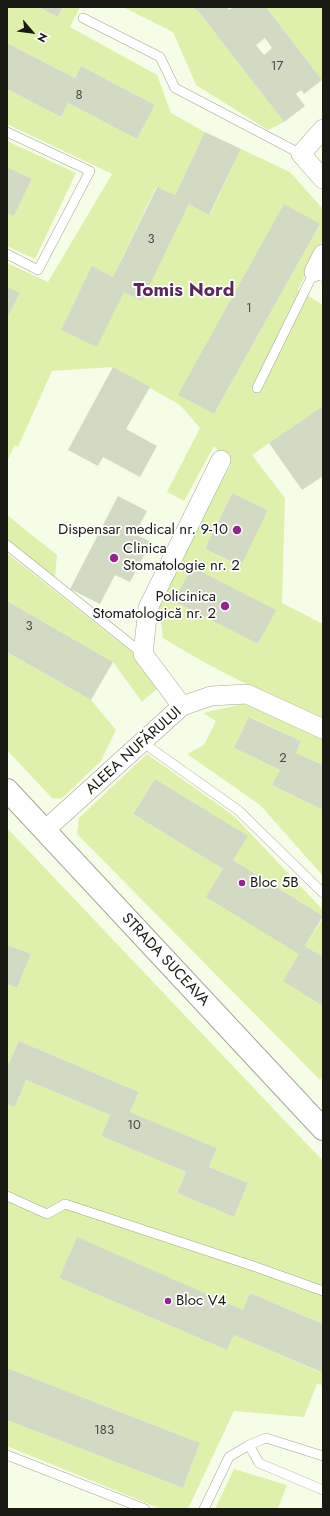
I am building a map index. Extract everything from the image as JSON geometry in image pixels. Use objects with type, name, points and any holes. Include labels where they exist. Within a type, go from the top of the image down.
[{"type":"street","points":[[323,129],[301,154],[323,179]]},
{"type":"street","points":[[319,275],[323,254]]},
{"type":"street","points":[[182,706],[143,654],[148,608],[221,460]]},
{"type":"street","name":"ALEEA NUFĂRULUI","points":[[44,831],[182,706],[211,696],[247,694],[323,729]]},
{"type":"street","name":"STRADA SUCEAVA","points":[[7,790],[323,1129]]},
{"type":"lane","points":[[83,18],[160,57],[175,88],[301,154]]},
{"type":"lane","points":[[7,132],[90,172],[38,270],[7,254]]},
{"type":"lane","points":[[257,388],[319,275]]},
{"type":"lane","points":[[7,545],[143,654]]},
{"type":"lane","points":[[142,742],[238,810],[323,893]]},
{"type":"lane","points":[[7,1196],[47,1214],[65,1204],[253,1266],[323,1291]]},
{"type":"lane","points":[[204,1509],[230,1456],[249,1445],[266,1438],[323,1456]]},
{"type":"lane","points":[[249,1445],[259,1463],[323,1490]]},
{"type":"lane","points":[[7,1455],[145,1509]]},
{"type":"green space","points":[[7,7],[38,7],[58,17],[63,7],[80,7],[70,27],[157,75],[171,113],[205,132],[175,195],[156,187],[113,277],[92,267],[124,292],[142,300],[189,204],[210,214],[241,149],[290,172],[323,209],[323,239],[298,290],[323,305],[323,406],[252,455],[285,498],[282,603],[323,624],[323,720],[262,692],[182,650],[163,638],[158,600],[231,464],[214,446],[184,501],[167,492],[200,428],[180,405],[113,367],[52,371],[18,447],[15,445],[7,461],[7,319],[20,293],[7,287],[7,263],[48,282],[112,174],[7,124],[7,89],[61,117],[68,103],[137,139],[155,105],[81,66],[75,78],[7,43]],"holes":[[[320,224],[214,414],[179,395]],[[232,493],[268,510],[240,566],[205,549]],[[192,567],[275,610],[258,644],[175,601]]]},
{"type":"green space","points":[[123,7],[191,7],[198,11],[284,122],[268,130],[196,85],[173,32]]},
{"type":"green space","points":[[266,7],[323,7],[323,81],[322,80]]},
{"type":"green space","points":[[7,141],[76,173],[35,259],[7,246],[7,213],[14,216],[32,179],[7,167]]},
{"type":"green space","points":[[7,515],[57,555],[55,577],[7,540]]},
{"type":"green space","points":[[7,553],[133,653],[159,687],[142,702],[113,662],[7,601]]},
{"type":"green space","points":[[7,652],[91,700],[116,730],[101,761],[61,799],[52,798],[7,750]]},
{"type":"green space","points":[[247,703],[323,739],[323,765],[296,753],[301,741],[250,717],[234,748],[280,770],[272,785],[323,810],[323,876],[260,805],[187,754],[204,745],[216,721],[203,713]]},
{"type":"green space","points":[[147,754],[234,816],[323,910],[323,916],[233,860],[247,836],[155,779],[133,814],[223,869],[299,954],[323,1006],[323,1077],[320,1080],[77,834],[79,818]]},
{"type":"green space","points":[[7,828],[323,1161],[323,1324],[250,1293],[243,1310],[77,1238],[59,1278],[227,1350],[234,1335],[320,1372],[323,1366],[323,1385],[317,1384],[304,1417],[234,1411],[189,1507],[184,1509],[161,1509],[7,1446],[7,1420],[183,1488],[200,1443],[7,1368],[7,1104],[15,1107],[26,1080],[110,1115],[101,1136],[186,1172],[177,1193],[234,1217],[248,1183],[209,1167],[217,1148],[130,1112],[139,1092],[19,1041],[9,1063],[7,1062],[7,984],[17,988],[31,954],[7,945]]},
{"type":"green space","points":[[323,918],[323,957],[305,946]]},
{"type":"green space","points":[[234,1469],[287,1485],[278,1508],[279,1509],[215,1509]]},
{"type":"building","points":[[38,7],[63,7],[58,17]]},
{"type":"building","points":[[191,7],[227,7],[229,10],[234,7],[266,7],[322,80],[304,94],[301,90],[296,94],[305,106],[284,122],[198,11]],"holes":[[[265,38],[272,48],[264,55],[256,45]]]},
{"type":"building","points":[[7,43],[75,78],[81,66],[155,105],[137,139],[68,103],[61,117],[7,89]]},
{"type":"building","points":[[205,132],[241,149],[209,215],[189,204],[142,301],[124,292],[97,347],[61,330],[92,266],[113,277],[157,187],[175,195]]},
{"type":"building","points":[[7,167],[32,179],[14,216],[7,213]]},
{"type":"building","points":[[284,204],[320,224],[214,414],[178,395]]},
{"type":"building","points":[[7,287],[20,293],[7,319]]},
{"type":"building","points":[[113,367],[150,387],[126,429],[157,446],[140,477],[103,457],[98,466],[68,450]]},
{"type":"building","points":[[323,406],[323,476],[302,490],[269,443]]},
{"type":"building","name":"Dispensar medical nr. 9-10","points":[[232,493],[268,510],[241,566],[205,549]]},
{"type":"building","name":"Clinica Stomatologie nr. 2","points":[[118,496],[147,511],[135,534],[151,542],[130,582],[115,575],[100,604],[70,589]]},
{"type":"building","name":"Policinica Stomatologică nr. 2","points":[[192,567],[276,610],[258,644],[174,601]]},
{"type":"building","points":[[7,601],[113,662],[91,700],[7,652]]},
{"type":"building","points":[[249,717],[301,741],[296,753],[323,765],[323,810],[272,785],[280,770],[234,748]]},
{"type":"building","name":"Bloc 5B","points":[[155,779],[248,836],[233,860],[323,916],[305,946],[323,957],[323,1006],[283,981],[299,954],[206,897],[223,869],[133,814]]},
{"type":"building","points":[[7,945],[31,954],[17,988],[7,984]]},
{"type":"building","points":[[19,1041],[139,1092],[130,1112],[217,1148],[209,1167],[248,1183],[234,1217],[177,1193],[186,1172],[101,1136],[110,1115],[26,1080],[15,1107],[7,1104],[7,1062],[9,1063]]},
{"type":"building","name":"Bloc V4","points":[[77,1237],[243,1310],[250,1293],[323,1324],[323,1366],[321,1372],[234,1335],[227,1350],[59,1278]]},
{"type":"building","points":[[7,1368],[200,1443],[183,1488],[7,1420]]},
{"type":"place","name":"Dispensar medical nr. 9-10","points":[[237,530]]},
{"type":"place","name":"Clinica Stomatologie nr. 2","points":[[114,558]]},
{"type":"place","name":"Policinica Stomatologică nr. 2","points":[[225,606]]},
{"type":"place","name":"Bloc 5B","points":[[242,883]]},
{"type":"place","name":"Bloc V4","points":[[168,1301]]},
{"type":"district","name":"Tomis Nord","points":[[184,291]]}]
